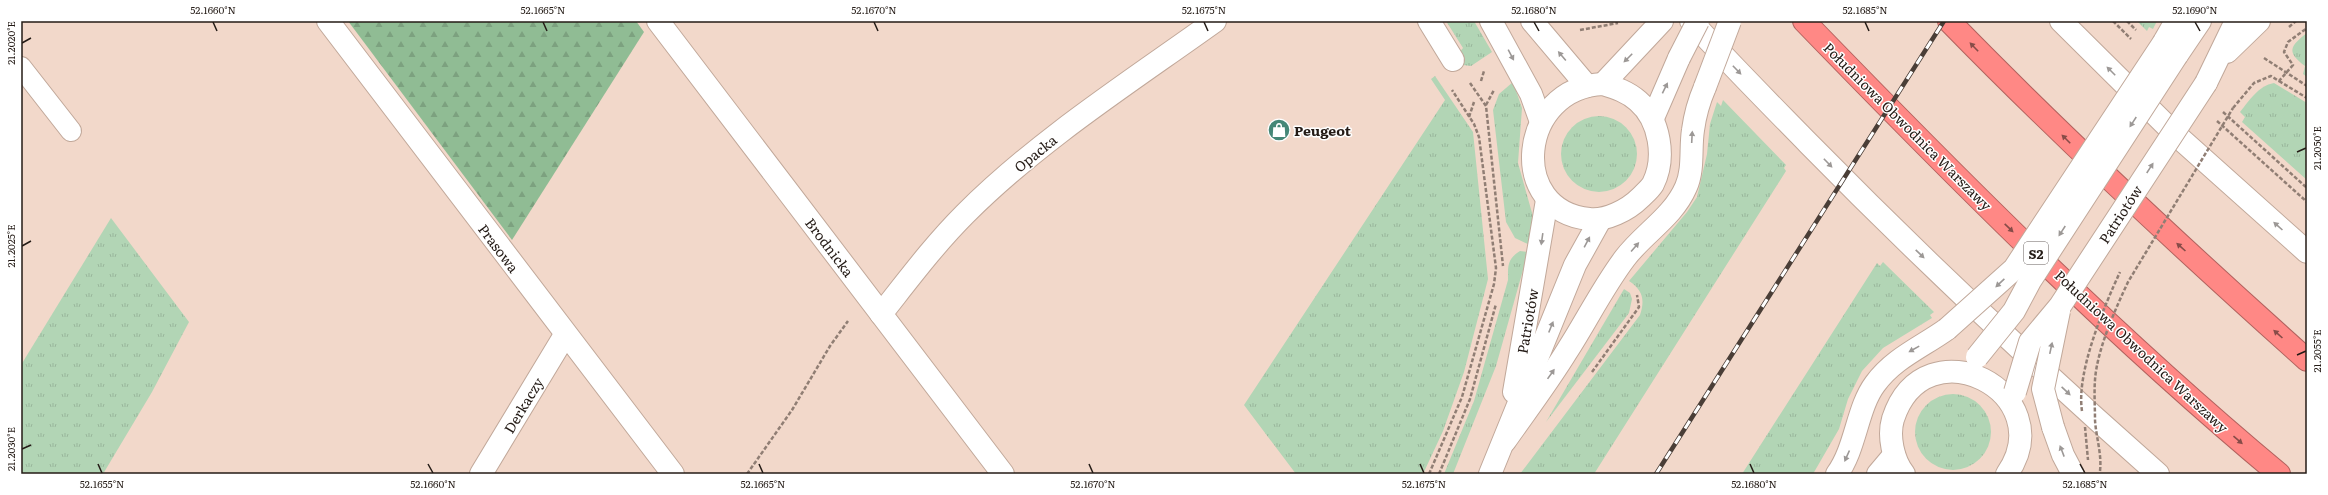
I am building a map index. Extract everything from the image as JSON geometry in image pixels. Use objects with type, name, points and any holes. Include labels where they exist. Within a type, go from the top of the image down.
[{"type":"highway","name":"Południowa Obwodnica Warszawy","points":[[1804,21],[2010,229],[2183,391],[2279,474]]},
{"type":"highway","points":[[1949,21],[2075,148],[2169,236],[2307,360]]},
{"type":"main road","name":"Prasowa","points":[[328,21],[565,335],[673,474]]},
{"type":"main road","name":"Brodnicka","points":[[658,21],[1003,474]]},
{"type":"main road","name":"Opacka","points":[[875,306],[921,262],[955,225],[1012,171],[1061,132],[1215,21]]},
{"type":"main road","points":[[1429,21],[1453,60]]},
{"type":"main road","points":[[1491,21],[1531,94],[1541,122]]},
{"type":"main road","points":[[1532,21],[1595,85]]},
{"type":"main road","points":[[1691,21],[1854,190],[1928,262],[2096,419],[2158,474]]},
{"type":"main road","points":[[1653,118],[1679,58],[1698,21]]},
{"type":"main road","points":[[1506,441],[1567,352],[1626,258],[1671,212],[1680,200],[1687,185],[1692,161],[1692,132],[1697,109],[1730,21]]},
{"type":"main road","points":[[2060,21],[2175,134],[2307,252]]},
{"type":"main road","points":[[1961,371],[1977,357],[2014,311],[2170,48],[2176,21]]},
{"type":"main road","points":[[1837,474],[1856,434],[1874,385],[1903,356],[1947,330],[2014,269],[2170,48],[2200,21]]},
{"type":"main road","name":"Patriotów","points":[[2014,400],[2030,342],[2060,306],[2206,82],[2236,21]]},
{"type":"main road","points":[[2217,62],[2259,21]]},
{"type":"main road","points":[[1595,85],[1657,26]]},
{"type":"main road","points":[[1595,85],[1624,92],[1638,101],[1653,118],[1659,145],[1659,166],[1652,185],[1636,202],[1600,220],[1573,217],[1547,200],[1539,186],[1533,163],[1534,146],[1541,122],[1550,107],[1576,89],[1595,85]]},
{"type":"main road","name":"Patriotów","points":[[1506,441],[1547,200]]},
{"type":"main road","name":"Patriotów","points":[[1490,474],[1506,441],[1575,265],[1600,220]]},
{"type":"main road","points":[[2060,306],[2043,389],[2053,427],[2063,455],[2081,467]]},
{"type":"main road","name":"Derkaczy","points":[[481,474],[565,335]]},
{"type":"main road","points":[[1904,474],[1894,455],[1892,424],[1897,409],[1905,395],[1916,384],[1930,376],[1945,372],[1961,371],[1986,379],[2006,397],[2014,400],[2020,438],[2017,454],[2007,474]]},
{"type":"main road","points":[[2017,454],[2024,474]]},
{"type":"main road","points":[[1878,474],[1894,455]]},
{"type":"lane","points":[[21,67],[71,131]]},
{"type":"path","points":[[1577,30],[1622,22]]},
{"type":"path","points":[[2280,81],[2293,65],[2284,52],[2288,42],[2307,28]]},
{"type":"path","points":[[2261,56],[2307,86]]},
{"type":"path","points":[[2100,471],[2102,459],[2095,422],[2095,379],[2104,340],[2128,282],[2233,108],[2254,83],[2271,76],[2307,98]]},
{"type":"path","points":[[1430,474],[1462,397],[1496,268],[1480,137],[1449,85]]},
{"type":"path","points":[[1469,117],[1474,102]]},
{"type":"path","points":[[1486,106],[1504,271]]},
{"type":"path","points":[[2215,121],[2223,109]]},
{"type":"path","points":[[2083,418],[2081,404],[2086,366],[2104,308],[2124,266]]},
{"type":"path","points":[[1439,474],[1470,399],[1497,302]]},
{"type":"path","points":[[747,474],[792,410],[830,346],[849,319],[875,306]]},
{"type":"path","points":[[2081,467],[2084,426]]},
{"type":"green space","points":[[348,21],[636,21],[644,32],[512,240]]},
{"type":"green space","points":[[1446,21],[1474,21],[1492,52],[1471,66],[1463,65],[1457,55],[1463,48]]},
{"type":"green space","points":[[2137,21],[2157,21],[2153,29],[2149,27],[2147,31]]},
{"type":"green space","points":[[2307,33],[2307,77],[2303,74],[2305,66],[2295,57],[2292,49],[2294,45]]},
{"type":"green space","points":[[1435,76],[1473,132],[1488,279],[1464,372],[1443,431],[1423,474],[1296,474],[1244,405],[1445,100],[1431,79]]},
{"type":"green space","points":[[1513,82],[1522,108],[1518,163],[1534,220],[1530,245],[1515,238],[1506,222],[1493,110],[1499,94]]},
{"type":"green space","points":[[2274,83],[2307,103],[2307,180],[2242,122],[2245,117],[2240,112],[2251,98],[2263,87]]},
{"type":"green space","points":[[1723,100],[1786,165],[1784,168],[1786,171],[1594,474],[1520,474],[1640,315],[1642,310],[1642,296],[1634,284],[1629,281],[1687,212],[1697,197],[1707,154],[1710,124],[1717,102],[1721,106]]},
{"type":"green space","points":[[1592,116],[1606,116],[1620,122],[1631,133],[1637,147],[1637,161],[1634,169],[1626,181],[1620,186],[1606,192],[1592,192],[1578,186],[1567,175],[1561,161],[1561,147],[1567,133],[1578,122]]},
{"type":"green space","points":[[111,218],[189,322],[152,392],[103,474],[21,474],[21,365]]},
{"type":"green space","points":[[1520,251],[1528,252],[1496,366],[1453,474],[1444,474],[1474,401],[1508,280],[1510,260]]},
{"type":"green space","points":[[1883,262],[1934,312],[1930,315],[1932,318],[1883,348],[1862,371],[1848,399],[1839,429],[1813,474],[1742,474],[1877,263],[1880,266]]},
{"type":"green space","points":[[1624,289],[1630,293],[1632,299],[1629,313],[1546,422]]},
{"type":"green space","points":[[1946,394],[1960,394],[1974,400],[1985,411],[1991,425],[1991,439],[1988,447],[1980,459],[1974,464],[1960,470],[1946,470],[1932,464],[1921,453],[1915,439],[1915,425],[1921,411],[1932,400]]},
{"type":"railway","points":[[1656,474],[1944,21]]},
{"type":"place","name":"Peugeot","points":[[1279,130]]}]
